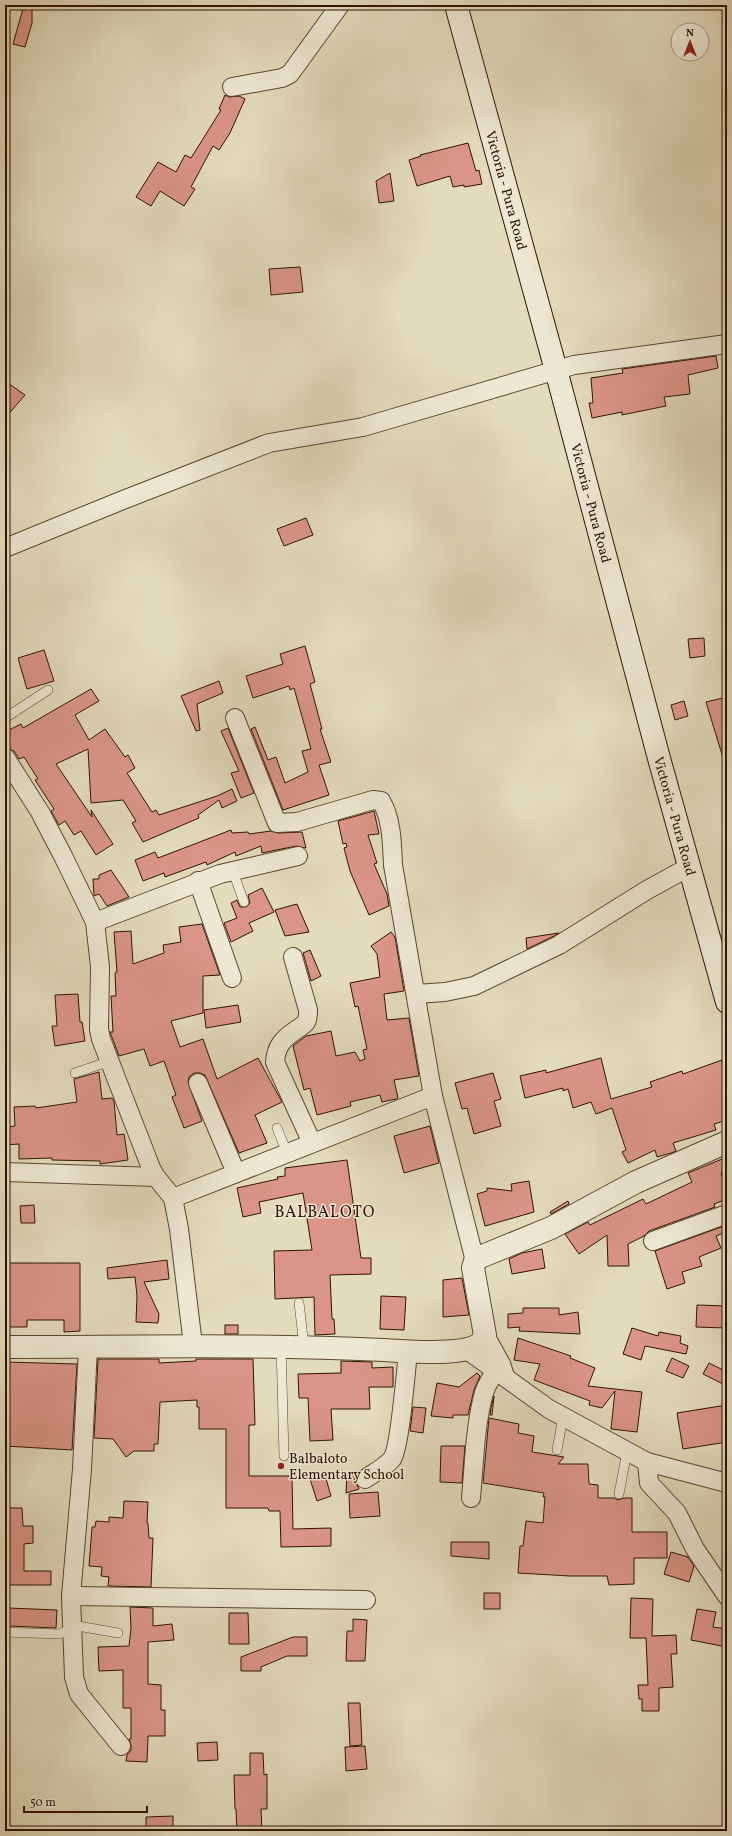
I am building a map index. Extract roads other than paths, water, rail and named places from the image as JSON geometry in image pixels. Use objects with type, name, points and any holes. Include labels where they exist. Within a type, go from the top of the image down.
[{"type":"main road","name":"Victoria - Pura Road","points":[[456,5],[556,370],[658,755],[727,1002]]},
{"type":"main road","points":[[5,1347],[193,1345],[304,1346],[408,1352],[467,1350],[481,1343],[485,1335],[474,1268],[475,1262],[480,1257],[551,1228],[636,1182],[727,1142]]},
{"type":"street","points":[[232,87],[282,78],[290,74],[340,5]]},
{"type":"street","points":[[5,548],[122,500],[269,443],[364,427],[556,370],[593,362],[727,344]]},
{"type":"street","points":[[235,718],[277,823],[297,822],[374,800],[381,801],[385,808],[390,829],[393,865],[433,1096],[475,1262]]},
{"type":"street","points":[[5,757],[40,812],[95,922],[100,967],[99,1029],[101,1039],[156,1177],[173,1198],[179,1229],[193,1345]]},
{"type":"street","points":[[95,922],[198,881],[220,874],[298,856]]},
{"type":"street","points":[[416,994],[445,992],[474,986],[559,945],[646,890],[689,866]]},
{"type":"street","points":[[198,881],[232,978]]},
{"type":"street","points":[[293,957],[308,1010],[308,1016],[306,1023],[287,1036],[280,1044],[276,1051],[275,1062],[312,1143]]},
{"type":"street","points":[[198,1083],[236,1173]]},
{"type":"street","points":[[173,1198],[433,1096]]},
{"type":"street","points":[[5,1172],[156,1177]]},
{"type":"street","points":[[653,1241],[727,1214]]},
{"type":"street","points":[[485,1335],[500,1370]]},
{"type":"street","points":[[88,1347],[82,1462],[71,1596],[74,1677],[79,1694],[122,1746]]},
{"type":"street","points":[[467,1350],[500,1370],[543,1405],[647,1462],[727,1483]]},
{"type":"street","points":[[364,1479],[392,1458],[401,1417],[408,1352]]},
{"type":"street","points":[[471,1498],[484,1393],[500,1370]]},
{"type":"street","points":[[647,1462],[649,1483],[677,1513],[696,1549],[727,1596]]},
{"type":"street","points":[[71,1596],[366,1600]]},
{"type":"lane","points":[[5,718],[48,690]]},
{"type":"lane","points":[[233,872],[244,902]]},
{"type":"lane","points":[[75,1072],[110,1061]]},
{"type":"lane","points":[[277,1128],[287,1153]]},
{"type":"lane","points":[[299,1303],[304,1346]]},
{"type":"lane","points":[[281,1346],[284,1456]]},
{"type":"lane","points":[[557,1450],[563,1417]]},
{"type":"lane","points":[[619,1494],[627,1451]]},
{"type":"lane","points":[[6,1632],[59,1634],[72,1627],[118,1633]]},
{"type":"place","name":"Balbaloto Elementary School","points":[[281,1466]]},
{"type":"district","name":"BALBALOTO","points":[[325,1211]]}]
